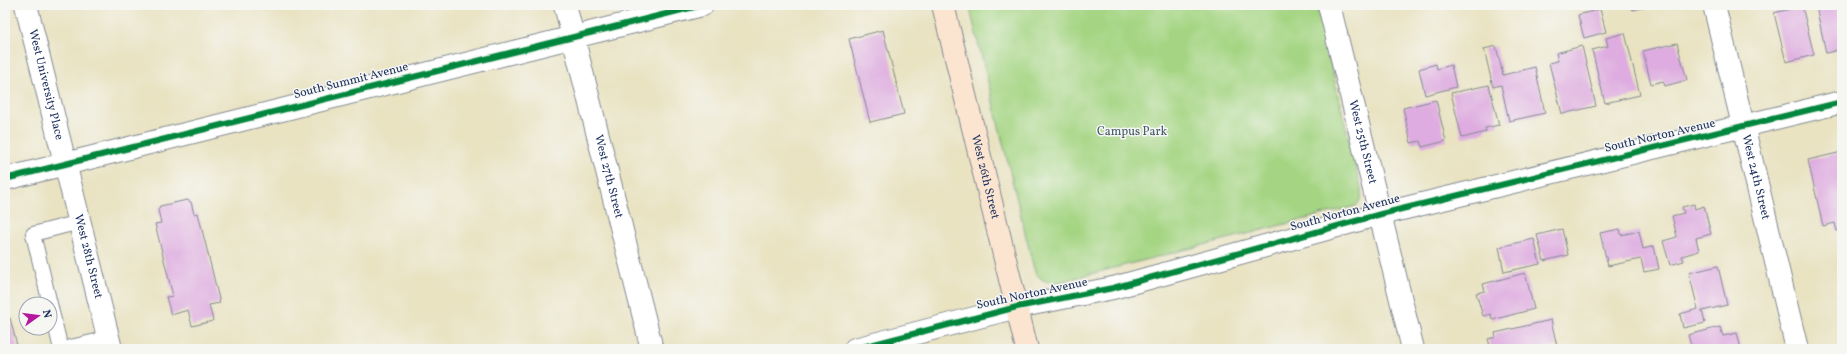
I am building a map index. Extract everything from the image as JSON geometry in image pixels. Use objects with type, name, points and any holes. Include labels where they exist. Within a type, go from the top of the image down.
[{"type":"main road","name":"West 26th Street","points":[[943,5],[1027,349]]},
{"type":"street","name":"West University Place","points":[[26,5],[66,164]]},
{"type":"street","name":"West 27th Street","points":[[565,5],[652,349]]},
{"type":"street","name":"South Summit Avenue","points":[[5,179],[702,5]]},
{"type":"street","name":"West 25th Street","points":[[1329,5],[1413,349]]},
{"type":"street","name":"West 24th Street","points":[[1714,5],[1797,349]]},
{"type":"street","name":"South Norton Avenue","points":[[855,349],[1017,307],[1113,288],[1381,214],[1842,102]]},
{"type":"street","name":"West 28th Street","points":[[66,164],[110,343]]},
{"type":"lane","points":[[80,222],[33,234],[62,349],[110,343]]},
{"type":"green space","name":"Campus Park","points":[[969,5],[1316,5],[1361,189],[1360,200],[1356,206],[1059,282],[1051,282],[1041,279],[1034,269]]},
{"type":"building","points":[[1631,5],[1651,5],[1651,6],[1633,10]]},
{"type":"building","points":[[1842,5],[1842,49],[1826,53],[1816,6]]},
{"type":"building","points":[[1802,6],[1814,55],[1786,62],[1774,13]]},
{"type":"building","points":[[1600,9],[1606,32],[1584,38],[1578,15]]},
{"type":"building","points":[[883,30],[904,114],[870,122],[849,39]]},
{"type":"building","points":[[1625,33],[1640,95],[1605,103],[1592,50],[1608,46],[1606,38]]},
{"type":"building","points":[[1677,43],[1687,80],[1665,86],[1663,81],[1651,84],[1643,51]]},
{"type":"building","points":[[1496,46],[1503,75],[1535,67],[1545,113],[1509,121],[1501,85],[1493,87],[1484,49]]},
{"type":"building","points":[[1582,46],[1596,106],[1562,114],[1549,63],[1558,61],[1556,53]]},
{"type":"building","points":[[1436,64],[1437,69],[1451,65],[1456,87],[1425,95],[1419,69]]},
{"type":"building","points":[[1489,85],[1499,125],[1485,128],[1486,132],[1462,138],[1451,93]]},
{"type":"building","points":[[1436,100],[1446,141],[1422,147],[1420,141],[1411,143],[1403,108]]},
{"type":"building","points":[[1842,152],[1842,229],[1837,231],[1835,223],[1823,226],[1808,160]]},
{"type":"building","points":[[187,200],[191,202],[194,214],[198,213],[220,303],[209,305],[213,321],[192,326],[188,310],[171,315],[166,297],[173,296],[155,224],[161,223],[158,210],[160,206]]},
{"type":"building","points":[[1694,204],[1695,209],[1704,206],[1711,234],[1696,238],[1699,251],[1682,256],[1684,261],[1670,265],[1663,241],[1677,237],[1672,216],[1684,213],[1682,207]]},
{"type":"building","points":[[1562,229],[1568,255],[1544,261],[1537,235]]},
{"type":"building","points":[[1620,229],[1621,235],[1639,231],[1643,249],[1654,246],[1659,269],[1644,272],[1641,259],[1608,266],[1600,233]]},
{"type":"building","points":[[1534,239],[1540,264],[1504,272],[1499,247]]},
{"type":"building","points":[[1718,266],[1727,305],[1702,311],[1705,323],[1683,328],[1680,314],[1698,309],[1689,273]]},
{"type":"building","points":[[1525,273],[1534,309],[1492,320],[1491,314],[1483,316],[1476,293],[1485,291],[1483,284]]},
{"type":"building","points":[[10,318],[18,349],[5,349],[5,320]]},
{"type":"building","points":[[1551,320],[1557,346],[1546,349],[1491,349],[1488,339],[1496,337],[1495,333]]},
{"type":"building","points":[[1720,327],[1723,336],[1737,333],[1741,349],[1692,349],[1688,335]]},
{"type":"cycle path","points":[[5,179],[702,5]]},
{"type":"cycle path","points":[[855,349],[1017,307],[1113,288],[1381,214],[1842,102]]}]
